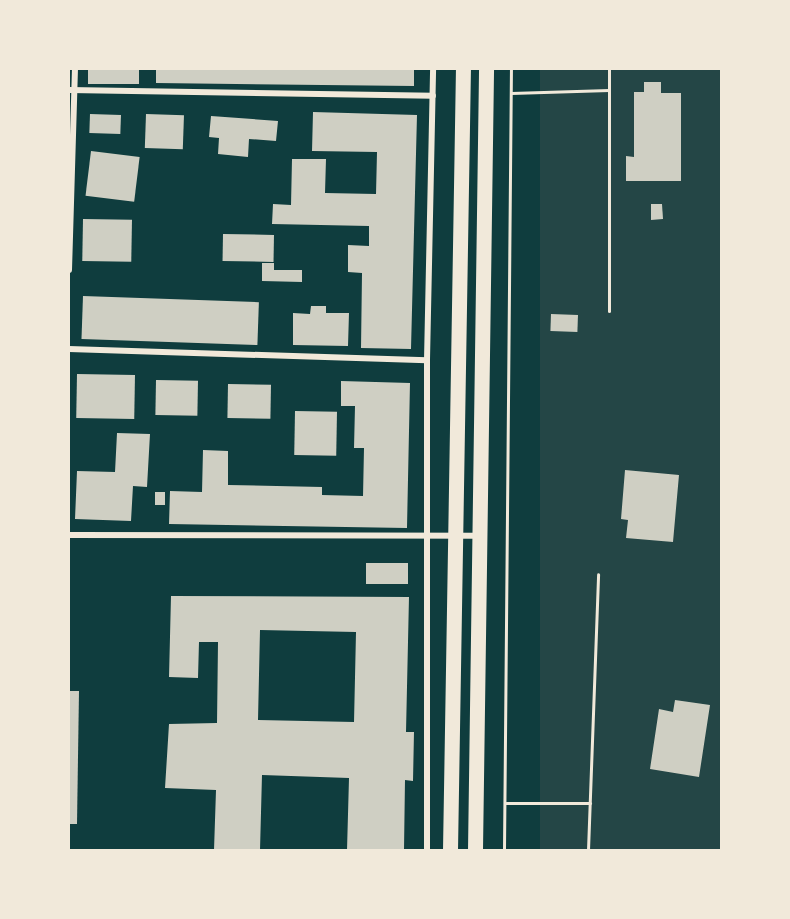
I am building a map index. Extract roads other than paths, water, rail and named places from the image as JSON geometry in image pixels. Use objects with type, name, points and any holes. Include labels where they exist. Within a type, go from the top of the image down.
[{"type":"main road","points":[[450,850],[464,69]]},
{"type":"main road","points":[[476,850],[486,69]]},
{"type":"street","points":[[69,270],[72,91],[75,69]]},
{"type":"street","points":[[427,850],[428,360],[433,69]]},
{"type":"street","points":[[72,91],[433,96]]},
{"type":"street","points":[[69,349],[428,360]]},
{"type":"street","points":[[69,535],[480,536]]}]
